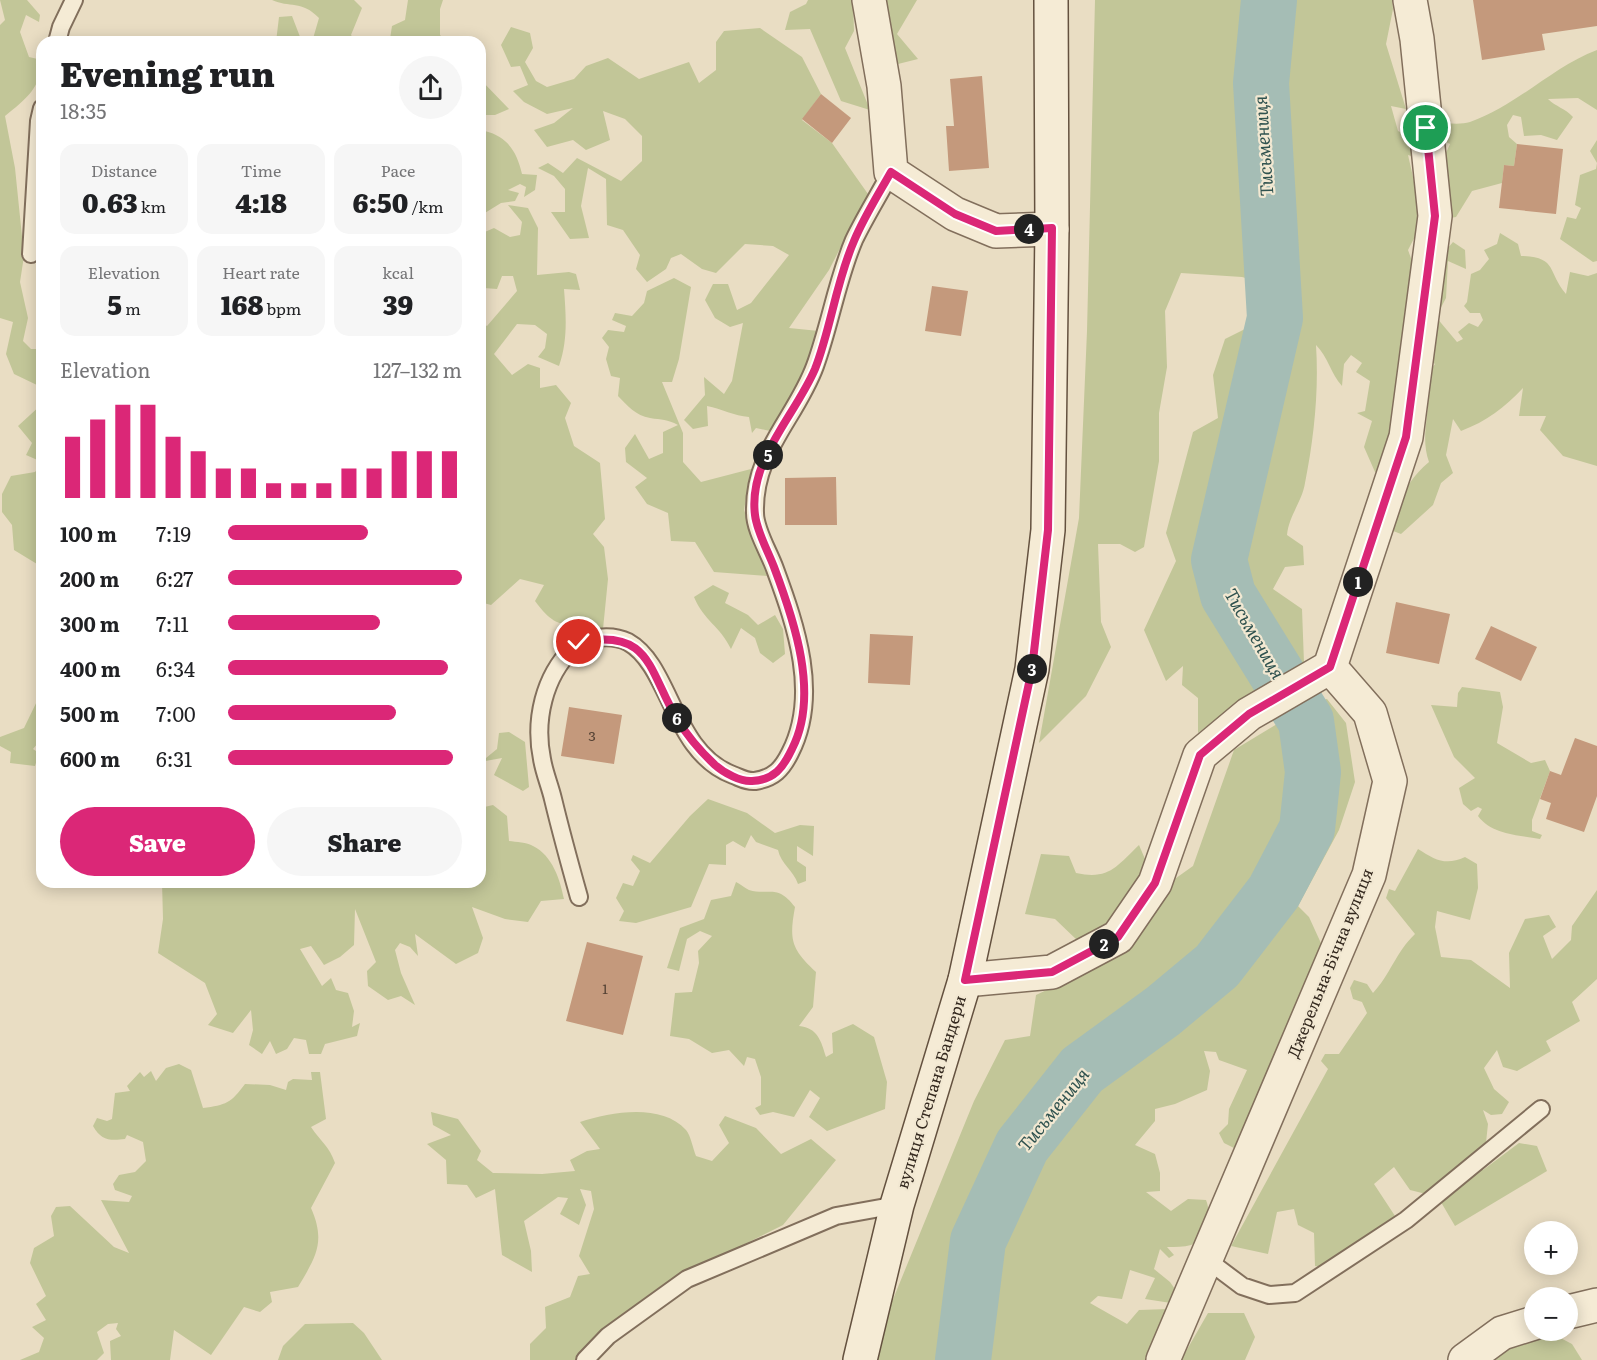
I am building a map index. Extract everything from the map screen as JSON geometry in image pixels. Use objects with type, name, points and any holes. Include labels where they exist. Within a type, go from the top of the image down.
[{"type":"street","points":[[869,0],[884,86],[891,172],[955,214],[996,231],[1052,228]]},
{"type":"street","name":"вулиця Степана Бандери","points":[[860,1360],[897,1204],[965,980],[1032,669],[1048,530],[1052,228],[1051,0]]},
{"type":"street","points":[[965,980],[1052,972],[1118,937],[1155,883],[1200,755],[1249,714],[1330,667],[1406,437],[1435,216],[1417,39],[1410,0]]},
{"type":"street","name":"Джерельна-Бічна вулиця","points":[[1163,1360],[1369,875],[1390,781],[1370,712],[1330,667]]},
{"type":"street","points":[[1578,1310],[1597,1305]]},
{"type":"street","points":[[1465,1360],[1502,1333],[1524,1326]]},
{"type":"lane","points":[[59,36],[74,0]]},
{"type":"lane","points":[[31,254],[36,171]]},
{"type":"lane","points":[[579,897],[542,758],[539,726],[541,702],[553,676],[565,656],[579,642],[604,637],[627,642],[647,658],[683,728],[696,747],[722,771],[749,782],[769,779],[783,767],[796,741],[804,705],[803,661],[776,570],[755,516],[758,473],[814,369],[854,242],[891,172]]},
{"type":"lane","points":[[1206,1259],[1242,1286],[1269,1295],[1295,1293],[1406,1220],[1541,1109]]},
{"type":"lane","points":[[585,1360],[608,1336],[687,1279],[836,1216],[897,1204]]},
{"type":"green space","points":[[0,0],[27,0],[40,15],[39,22],[26,15],[20,32],[29,57],[36,59],[36,85],[5,116],[15,168],[24,256],[20,282],[28,318],[23,341],[31,349],[36,349],[36,385],[14,374],[6,354],[13,322],[0,318],[0,25],[5,20]]},
{"type":"green space","points":[[272,0],[354,0],[362,8],[352,36],[314,36],[319,18],[307,9]]},
{"type":"green space","points":[[408,0],[443,0],[440,9],[441,36],[390,36],[392,26],[405,20]]},
{"type":"green space","points":[[808,0],[853,0],[854,31],[845,48],[870,110],[841,101],[810,29],[785,30],[790,12],[806,4]]},
{"type":"green space","points":[[885,0],[917,0],[897,34],[918,59],[890,66]]},
{"type":"green space","points":[[1095,0],[1392,0],[1393,9],[1386,44],[1406,109],[1391,106],[1398,131],[1419,141],[1421,159],[1408,155],[1423,221],[1408,250],[1420,283],[1388,471],[1375,472],[1364,447],[1372,421],[1357,413],[1365,411],[1370,381],[1356,372],[1362,363],[1351,355],[1344,364],[1342,386],[1316,345],[1316,397],[1311,449],[1303,490],[1290,521],[1287,535],[1303,546],[1304,565],[1285,567],[1273,589],[1302,609],[1304,663],[1233,706],[1198,733],[1198,698],[1182,685],[1183,666],[1166,681],[1144,630],[1176,561],[1166,533],[1193,432],[1218,418],[1213,375],[1225,339],[1263,320],[1264,283],[1242,277],[1181,273],[1165,311],[1167,367],[1159,413],[1159,461],[1144,547],[1135,552],[1120,544],[1098,544],[1101,622],[1111,647],[1086,696],[1039,743],[1079,518],[1087,331]]},
{"type":"green space","points":[[292,16],[300,36],[277,36],[279,17]]},
{"type":"green space","points":[[511,27],[530,33],[533,48],[525,62],[536,81],[547,87],[574,79],[586,66],[608,58],[639,79],[689,62],[699,83],[716,70],[716,42],[724,31],[760,28],[802,57],[821,94],[802,120],[832,143],[868,194],[829,270],[789,328],[819,331],[810,368],[775,432],[756,428],[752,433],[749,417],[707,406],[708,426],[693,429],[684,420],[705,395],[704,377],[724,394],[732,381],[743,323],[730,327],[715,318],[705,300],[713,284],[728,284],[737,310],[751,303],[789,255],[773,246],[745,244],[716,273],[702,269],[681,254],[671,258],[666,269],[647,282],[636,269],[640,255],[623,230],[607,225],[606,179],[588,168],[581,206],[589,238],[570,239],[551,212],[565,212],[565,189],[554,176],[538,168],[548,163],[563,173],[577,158],[621,181],[642,161],[642,136],[625,119],[603,111],[610,140],[586,150],[573,140],[547,147],[534,130],[554,123],[573,108],[547,114],[524,102],[513,91],[528,85],[520,66],[511,67],[501,45]]},
{"type":"green space","points":[[1597,50],[1597,110],[1578,98],[1548,99],[1573,117],[1557,140],[1541,135],[1524,136],[1521,117],[1513,115],[1507,125],[1509,137],[1517,144],[1514,166],[1504,165],[1502,183],[1472,191],[1456,217],[1444,219],[1440,166],[1450,144],[1436,137],[1437,123],[1466,123],[1487,115],[1565,66]]},
{"type":"green space","points":[[486,85],[509,109],[495,115],[486,115]]},
{"type":"green space","points":[[486,131],[500,137],[510,146],[522,174],[537,175],[535,190],[524,197],[526,187],[520,184],[508,190],[519,193],[515,201],[501,203],[486,212]]},
{"type":"green space","points":[[1597,140],[1597,163],[1590,151]]},
{"type":"green space","points":[[1597,163],[1597,261],[1593,262],[1560,239],[1567,217],[1576,219],[1581,208],[1575,205],[1580,175],[1596,169]]},
{"type":"green space","points":[[508,205],[528,208],[538,228],[537,275],[569,272],[576,274],[580,290],[564,289],[565,337],[559,366],[538,357],[545,348],[547,334],[535,325],[517,324],[494,354],[512,375],[528,364],[540,368],[540,388],[556,385],[571,403],[565,418],[574,446],[600,463],[605,519],[593,534],[604,547],[608,579],[603,629],[591,625],[559,623],[552,619],[535,601],[544,585],[520,579],[491,605],[486,604],[486,325],[517,291],[513,276],[502,276],[497,289],[486,288],[486,231],[494,228],[510,237],[520,235],[522,222]]},
{"type":"green space","points":[[1500,233],[1518,244],[1521,256],[1541,259],[1546,263],[1566,294],[1570,272],[1588,276],[1597,273],[1597,466],[1563,456],[1540,430],[1546,416],[1519,416],[1523,388],[1495,413],[1461,431],[1453,419],[1446,455],[1453,473],[1441,483],[1433,505],[1401,534],[1388,529],[1391,520],[1409,484],[1429,462],[1425,438],[1428,398],[1420,394],[1420,385],[1435,364],[1420,353],[1430,269],[1453,242],[1465,250],[1466,269],[1448,261],[1446,298],[1436,317],[1457,342],[1463,339],[1458,332],[1469,323],[1478,327],[1483,320],[1480,313],[1470,313],[1464,306],[1467,302],[1471,274],[1480,270],[1489,259],[1484,250],[1497,244]]},
{"type":"green space","points":[[674,278],[691,287],[679,359],[672,382],[662,382],[683,433],[683,462],[701,482],[751,469],[744,510],[767,576],[714,572],[695,542],[671,541],[668,513],[647,504],[635,487],[647,478],[626,462],[625,448],[635,434],[649,459],[663,453],[663,432],[678,425],[640,415],[618,396],[620,378],[611,376],[606,359],[609,347],[602,338],[608,330],[624,332],[626,326],[612,320],[615,313],[632,316],[644,303],[647,291]]},
{"type":"green space","points":[[36,410],[36,459],[26,455],[32,443],[18,426]]},
{"type":"green space","points":[[35,472],[36,563],[14,550],[12,525],[2,512],[2,494],[11,476]]},
{"type":"green space","points":[[713,585],[729,593],[725,603],[748,615],[758,625],[775,615],[783,629],[785,654],[773,663],[760,653],[755,638],[741,628],[731,649],[702,612],[694,597]]},
{"type":"green space","points":[[1462,687],[1500,692],[1503,707],[1497,743],[1531,763],[1545,760],[1550,771],[1532,820],[1532,831],[1542,835],[1540,839],[1498,831],[1478,816],[1482,809],[1478,807],[1471,811],[1463,804],[1459,788],[1475,778],[1454,757],[1431,705],[1457,707],[1458,693]]},
{"type":"green space","points":[[1327,699],[1346,723],[1355,782],[1339,830],[1298,906],[1309,917],[1325,952],[1239,1143],[1234,1148],[1224,1143],[1219,1133],[1228,1124],[1229,1109],[1247,1070],[1219,1060],[1216,1052],[1204,1051],[1210,1071],[1207,1090],[1175,1104],[1155,1109],[1155,1121],[1135,1145],[1155,1154],[1160,1173],[1160,1191],[1146,1192],[1171,1211],[1188,1199],[1206,1200],[1208,1206],[1207,1226],[1197,1242],[1185,1246],[1167,1247],[1174,1255],[1169,1258],[1160,1249],[1154,1269],[1170,1282],[1177,1292],[1171,1303],[1145,1299],[1155,1278],[1130,1270],[1122,1299],[1098,1296],[1090,1303],[1127,1324],[1139,1310],[1169,1309],[1147,1360],[878,1360],[887,1314],[974,1101],[1005,1040],[1030,1036],[1036,995],[1089,970],[1078,941],[1055,919],[1025,914],[1041,854],[1069,856],[1076,873],[1097,875],[1118,865],[1139,845],[1145,859],[1143,874],[1162,888],[1193,866],[1234,750],[1313,702]]},
{"type":"green space","points":[[36,703],[36,745],[33,749],[36,751],[35,766],[10,763],[11,752],[0,746],[0,737],[24,728]]},
{"type":"green space","points":[[509,732],[525,742],[529,787],[523,791],[494,775],[502,758],[486,761],[486,758],[497,749],[499,733]]},
{"type":"green space","points":[[708,799],[747,813],[775,833],[800,825],[814,826],[813,856],[797,846],[797,861],[806,867],[806,881],[798,884],[778,850],[756,842],[751,835],[745,848],[733,841],[726,845],[726,865],[709,864],[691,907],[636,923],[619,921],[624,911],[616,898],[623,883],[633,886],[640,871],[631,860],[633,855],[650,863],[690,816]]},
{"type":"green space","points":[[493,805],[507,816],[509,841],[531,845],[546,856],[558,877],[564,899],[541,901],[528,922],[505,919],[472,907],[483,938],[478,953],[456,964],[415,934],[418,956],[410,947],[400,943],[395,950],[401,973],[415,1005],[401,996],[388,1000],[368,986],[367,971],[376,962],[355,909],[354,945],[340,957],[324,965],[311,946],[300,949],[322,986],[331,978],[336,990],[348,993],[354,1011],[352,1027],[360,1023],[357,1036],[325,1044],[321,1054],[309,1054],[306,1040],[294,1038],[287,1049],[276,1054],[270,1041],[262,1054],[249,1045],[253,1030],[251,1010],[233,1033],[208,1025],[217,1014],[205,983],[158,953],[163,919],[162,888],[486,888],[486,807]]},
{"type":"green space","points":[[1418,849],[1441,860],[1452,861],[1465,857],[1477,864],[1478,888],[1470,920],[1437,911],[1435,927],[1441,957],[1471,960],[1510,988],[1509,953],[1525,919],[1549,915],[1556,927],[1543,936],[1552,959],[1571,940],[1572,926],[1597,890],[1597,979],[1572,1002],[1580,1021],[1546,1041],[1551,1051],[1517,1071],[1503,1067],[1497,1050],[1484,1068],[1494,1089],[1509,1102],[1502,1114],[1491,1115],[1483,1110],[1488,1124],[1483,1170],[1519,1143],[1537,1146],[1547,1171],[1455,1226],[1438,1197],[1410,1190],[1394,1167],[1374,1184],[1397,1219],[1323,1267],[1315,1266],[1314,1233],[1298,1225],[1294,1209],[1277,1212],[1268,1254],[1231,1246],[1328,1069],[1321,1061],[1325,1054],[1339,1054],[1367,1013],[1362,1002],[1353,999],[1350,988],[1354,980],[1367,984],[1373,993],[1415,934],[1386,898],[1389,889],[1395,891]]},
{"type":"green space","points":[[736,882],[749,890],[783,895],[795,907],[792,928],[794,943],[801,957],[816,972],[813,1007],[799,1026],[815,1032],[826,1057],[833,1053],[832,1033],[853,1024],[874,1037],[887,1082],[885,1109],[827,1131],[809,1117],[820,1098],[810,1090],[794,1117],[773,1112],[760,1115],[755,1108],[761,1105],[761,1077],[755,1059],[747,1057],[744,1066],[729,1050],[712,1053],[689,1039],[670,1036],[675,993],[692,992],[699,963],[698,951],[712,936],[700,931],[687,939],[679,971],[667,968],[680,928],[704,919],[711,900],[731,896]]},
{"type":"green space","points":[[179,1064],[191,1070],[203,1108],[227,1102],[245,1084],[270,1085],[286,1090],[288,1082],[293,1079],[312,1080],[311,1072],[320,1072],[326,1119],[311,1127],[335,1163],[311,1208],[318,1230],[318,1240],[310,1267],[298,1287],[270,1292],[272,1302],[260,1312],[244,1307],[211,1355],[174,1330],[170,1360],[111,1360],[110,1341],[121,1336],[116,1329],[118,1323],[108,1324],[97,1332],[104,1353],[97,1360],[20,1360],[39,1352],[44,1338],[32,1327],[46,1320],[36,1304],[46,1296],[30,1263],[34,1248],[54,1236],[51,1216],[56,1207],[70,1206],[114,1247],[129,1253],[101,1200],[129,1202],[132,1196],[115,1190],[113,1184],[119,1175],[135,1172],[146,1161],[143,1142],[127,1135],[125,1139],[119,1140],[102,1137],[93,1126],[97,1118],[107,1121],[112,1119],[115,1093],[130,1091],[127,1086],[140,1072],[144,1077],[151,1071],[156,1081],[166,1068]]},
{"type":"green space","points":[[431,1112],[458,1119],[481,1151],[477,1160],[493,1173],[542,1174],[575,1171],[570,1160],[587,1151],[600,1149],[580,1122],[607,1115],[636,1112],[650,1113],[676,1121],[688,1133],[696,1156],[712,1161],[729,1143],[719,1125],[725,1116],[756,1128],[781,1154],[811,1139],[836,1160],[783,1225],[661,1286],[576,1360],[530,1360],[530,1344],[546,1328],[545,1307],[570,1297],[578,1276],[590,1274],[579,1256],[594,1209],[591,1191],[580,1189],[586,1205],[579,1225],[560,1214],[568,1198],[558,1197],[524,1221],[531,1251],[532,1272],[502,1255],[495,1189],[476,1198],[467,1185],[447,1184],[446,1160],[427,1144],[451,1135],[433,1125]]},
{"type":"green space","points":[[1208,1313],[1244,1313],[1255,1337],[1245,1360],[1181,1360]]},
{"type":"green space","points":[[353,1323],[364,1333],[382,1360],[278,1360],[283,1346],[305,1324]]},
{"type":"green space","points":[[1524,1340],[1566,1341],[1572,1344],[1582,1360],[1487,1360],[1507,1346]]},
{"type":"building","points":[[1473,0],[1597,0],[1597,26],[1542,34],[1545,50],[1482,60]]},
{"type":"building","points":[[982,76],[989,168],[949,171],[946,126],[954,126],[950,79]]},
{"type":"building","points":[[821,94],[851,118],[832,143],[802,119]]},
{"type":"building","points":[[1517,144],[1563,149],[1556,214],[1499,208],[1504,165],[1514,166]]},
{"type":"building","points":[[932,286],[968,291],[961,336],[925,331]]},
{"type":"building","points":[[836,477],[837,525],[785,525],[785,478]]},
{"type":"building","points":[[1396,602],[1450,614],[1439,664],[1386,653]]},
{"type":"building","points":[[1491,626],[1537,647],[1521,681],[1475,659]]},
{"type":"building","points":[[870,634],[913,636],[910,685],[868,683]]},
{"type":"building","points":[[569,707],[622,715],[614,764],[561,756]]},
{"type":"building","points":[[1575,738],[1597,746],[1597,796],[1584,832],[1546,819],[1551,803],[1540,799],[1550,771],[1561,775]]},
{"type":"building","points":[[587,942],[643,956],[623,1035],[566,1021]]},
{"type":"waterway","name":"Тисьмениця","points":[[963,1360],[978,1241],[1022,1146],[1082,1070],[1163,1011],[1217,966],[1274,892],[1307,829],[1313,772],[1306,721],[1228,595],[1219,560],[1275,318],[1261,83],[1269,0]]},
{"type":"route","points":[[579,642],[604,637],[627,642],[647,658],[677,718],[696,747],[722,771],[749,782],[769,779],[783,767],[796,741],[804,705],[803,661],[776,570],[755,516],[758,473],[814,369],[854,242],[891,172],[955,214],[996,231],[1052,228],[1048,530],[1032,669],[965,980],[1052,972],[1118,937],[1155,883],[1200,755],[1249,714],[1330,667],[1406,437],[1435,216],[1426,128]]}]
